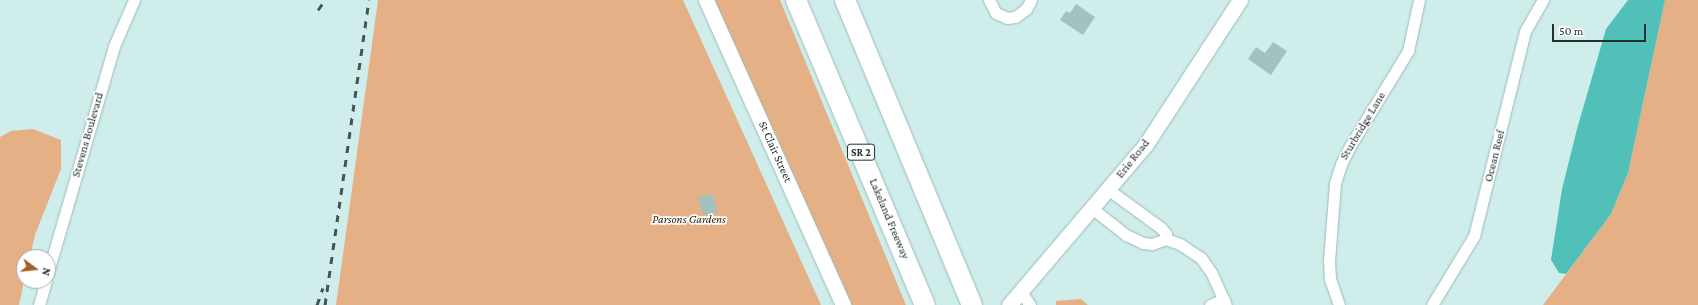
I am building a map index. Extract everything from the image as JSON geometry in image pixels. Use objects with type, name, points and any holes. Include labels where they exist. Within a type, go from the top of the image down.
[{"type":"highway","name":"Lakeland Freeway","points":[[796,0],[925,305]]},
{"type":"highway","points":[[845,0],[971,303]]},
{"type":"street","name":"Stevens Boulevard","points":[[55,249],[114,46],[134,0]]},
{"type":"street","name":"St Clair Street","points":[[706,0],[843,305]]},
{"type":"street","points":[[990,0],[996,13],[1007,18],[1015,17],[1026,9],[1031,0]]},
{"type":"street","name":"Erie Road","points":[[1009,305],[1093,209],[1146,144],[1240,0]]},
{"type":"street","name":"Sturbridge Lane","points":[[1339,305],[1330,279],[1329,261],[1335,183],[1341,164],[1350,146],[1408,51],[1419,0]]},
{"type":"street","name":"Ocean Reef","points":[[1432,305],[1474,236],[1525,30],[1543,0]]},
{"type":"street","points":[[1109,190],[1161,228],[1166,234],[1166,239]]},
{"type":"street","points":[[1093,209],[1126,235],[1143,243],[1152,244],[1166,239],[1180,244],[1201,258],[1212,274],[1225,302],[1210,305]]},
{"type":"street","points":[[38,305],[43,289]]},
{"type":"street","points":[[1020,291],[1030,305]]},
{"type":"green space","name":"Parsons Gardens","points":[[378,0],[683,0],[821,305],[336,305]]},
{"type":"green space","points":[[714,0],[780,0],[906,305],[852,305]]},
{"type":"green space","points":[[1665,0],[1698,0],[1698,305],[1543,305],[1611,214],[1628,173]]},
{"type":"green space","points":[[33,129],[61,140],[61,169],[35,235],[32,249],[16,249],[16,289],[22,289],[19,305],[0,305],[0,137],[11,131]]},
{"type":"green space","points":[[1081,299],[1088,305],[1056,305],[1056,301]]},
{"type":"water","points":[[1628,0],[1665,0],[1628,173],[1611,214],[1566,274],[1559,273],[1551,260],[1562,189],[1577,129],[1606,29]]},
{"type":"building","points":[[1076,4],[1095,17],[1083,35],[1060,20],[1066,11],[1070,13]]},
{"type":"building","points":[[1273,42],[1287,51],[1271,75],[1248,59],[1256,47],[1265,53]]},
{"type":"building","points":[[712,193],[718,211],[704,216],[698,198]]},
{"type":"railway","points":[[318,10],[325,0]]},
{"type":"railway","points":[[325,305],[369,0]]},
{"type":"railway","points":[[317,305],[323,288]]}]
